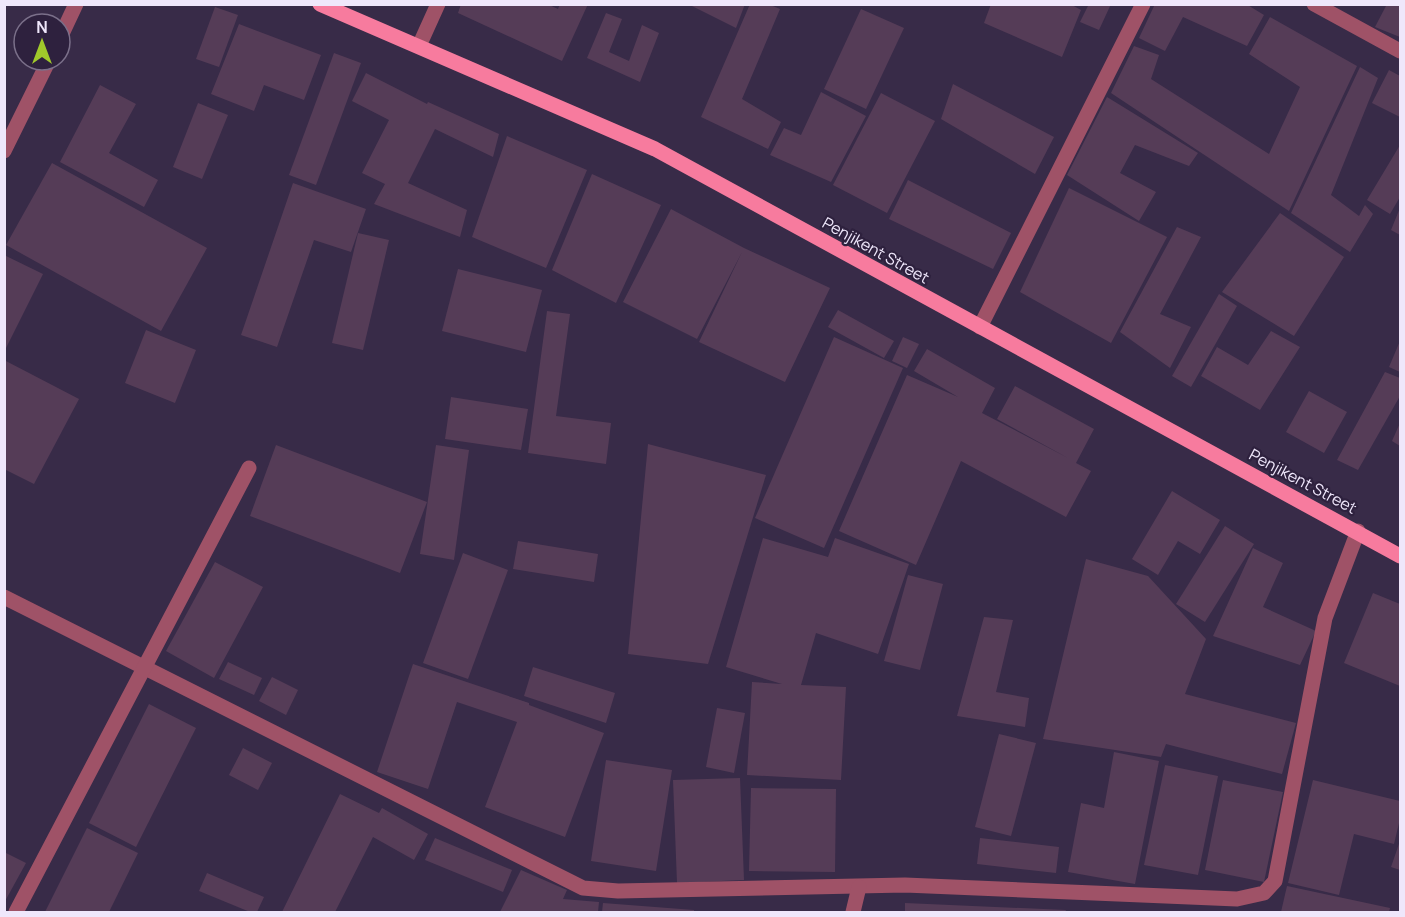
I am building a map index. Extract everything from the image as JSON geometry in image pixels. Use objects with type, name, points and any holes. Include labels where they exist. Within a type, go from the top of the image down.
[{"type":"main road","name":"Penjikent Street","points":[[320,4],[655,149],[1401,556]]},
{"type":"street","points":[[419,46],[438,4]]},
{"type":"street","points":[[981,327],[1143,4]]},
{"type":"street","points":[[1314,4],[1401,51]]},
{"type":"street","points":[[4,151],[43,72]]},
{"type":"street","points":[[16,912],[249,468]]},
{"type":"street","points":[[4,597],[583,888],[618,891],[905,885],[1237,899],[1264,893],[1275,881],[1325,618],[1358,531]]},
{"type":"street","points":[[853,912],[860,887]]},
{"type":"building","points":[[461,4],[547,4],[558,9],[560,4],[588,4],[562,61],[458,13]]},
{"type":"building","points":[[688,4],[745,4],[736,28]]},
{"type":"building","points":[[750,4],[768,4],[780,9],[742,99],[781,122],[768,149],[701,117]]},
{"type":"building","points":[[991,4],[1070,4],[1081,10],[1062,57],[984,23]]},
{"type":"building","points":[[1089,4],[1111,4],[1099,30],[1080,22]]},
{"type":"building","points":[[1155,4],[1246,4],[1264,15],[1247,46],[1183,17],[1165,51],[1139,38]]},
{"type":"building","points":[[1387,4],[1400,4],[1400,37],[1375,27]]},
{"type":"building","points":[[215,7],[238,15],[219,67],[196,59]]},
{"type":"building","points":[[861,9],[904,28],[866,109],[824,89]]},
{"type":"building","points":[[606,13],[622,19],[609,52],[629,61],[642,25],[659,33],[640,82],[587,58]]},
{"type":"building","points":[[1270,17],[1357,66],[1289,211],[1111,93],[1134,46],[1159,55],[1151,79],[1269,154],[1300,87],[1249,54]]},
{"type":"building","points":[[239,24],[321,55],[304,100],[264,85],[254,111],[211,94]]},
{"type":"building","points":[[334,53],[361,63],[316,185],[289,175]]},
{"type":"building","points":[[1360,67],[1378,78],[1331,195],[1359,216],[1365,205],[1373,214],[1350,252],[1291,213]]},
{"type":"building","points":[[1389,70],[1400,76],[1400,117],[1372,103]]},
{"type":"building","points":[[366,73],[427,104],[428,102],[499,134],[493,157],[435,129],[408,183],[467,210],[460,237],[374,204],[385,184],[362,173],[389,120],[352,101]]},
{"type":"building","points":[[953,84],[1054,137],[1035,174],[941,119]]},
{"type":"building","points":[[100,85],[136,104],[109,153],[158,180],[144,207],[60,162]]},
{"type":"building","points":[[821,92],[866,116],[831,182],[770,155],[784,128],[801,135]]},
{"type":"building","points":[[881,93],[935,121],[887,213],[833,185]]},
{"type":"building","points":[[1107,97],[1198,153],[1189,166],[1135,145],[1120,173],[1156,192],[1139,221],[1067,175]]},
{"type":"building","points":[[198,103],[228,115],[202,179],[173,167]]},
{"type":"building","points":[[507,136],[587,170],[546,268],[472,237]]},
{"type":"building","points":[[1400,145],[1400,197],[1390,214],[1367,200]]},
{"type":"building","points":[[52,163],[207,248],[161,331],[6,245]]},
{"type":"building","points":[[592,174],[661,205],[616,303],[552,270]]},
{"type":"building","points":[[908,180],[1011,233],[993,269],[889,219]]},
{"type":"building","points":[[293,183],[366,209],[351,252],[314,240],[277,347],[241,335]]},
{"type":"building","points":[[1069,188],[1167,237],[1111,343],[1020,292]]},
{"type":"building","points":[[1400,208],[1400,235],[1391,230]]},
{"type":"building","points":[[671,209],[744,248],[830,288],[785,382],[699,342],[742,252],[697,339],[623,302]]},
{"type":"building","points":[[1280,213],[1344,257],[1294,336],[1222,292]]},
{"type":"building","points":[[1177,227],[1201,237],[1160,314],[1191,327],[1170,368],[1120,332]]},
{"type":"building","points":[[358,233],[389,240],[363,350],[332,343]]},
{"type":"building","points":[[4,255],[43,274],[4,352]]},
{"type":"building","points":[[458,269],[542,290],[526,352],[442,331]]},
{"type":"building","points":[[1219,294],[1237,306],[1191,387],[1172,376]]},
{"type":"building","points":[[838,310],[894,341],[884,358],[828,327]]},
{"type":"building","points":[[547,311],[570,314],[556,416],[611,423],[606,464],[528,453]]},
{"type":"building","points":[[146,330],[196,350],[175,403],[125,383]]},
{"type":"building","points":[[1271,331],[1300,347],[1260,410],[1201,376],[1217,347],[1248,365]]},
{"type":"building","points":[[834,337],[903,368],[824,548],[755,518]]},
{"type":"building","points":[[903,337],[919,344],[907,368],[892,361]]},
{"type":"building","points":[[1400,341],[1400,372],[1389,367]]},
{"type":"building","points":[[927,349],[995,388],[982,413],[1068,458],[997,419],[1015,386],[1094,429],[1076,463],[1091,471],[1066,517],[961,461],[916,565],[839,531],[907,375],[958,397],[914,371]]},
{"type":"building","points":[[4,360],[79,399],[34,484],[4,469]]},
{"type":"building","points":[[1385,372],[1400,378],[1400,396],[1358,470],[1337,460]]},
{"type":"building","points":[[1309,391],[1347,412],[1324,453],[1286,432]]},
{"type":"building","points":[[451,397],[528,409],[521,450],[445,439]]},
{"type":"building","points":[[1400,423],[1400,446],[1392,441]]},
{"type":"building","points":[[648,444],[766,475],[708,664],[628,654]]},
{"type":"building","points":[[276,445],[427,502],[400,573],[250,516]]},
{"type":"building","points":[[436,445],[469,450],[454,560],[420,554]]},
{"type":"building","points":[[1172,491],[1220,520],[1200,554],[1178,541],[1158,575],[1132,559]]},
{"type":"building","points":[[1225,526],[1254,544],[1205,622],[1176,604]]},
{"type":"building","points":[[763,538],[828,557],[835,538],[909,564],[878,654],[816,633],[801,685],[846,687],[841,780],[747,775],[752,682],[782,684],[726,667]]},
{"type":"building","points":[[518,541],[598,554],[594,582],[513,569]]},
{"type":"building","points":[[1253,548],[1283,563],[1263,607],[1316,631],[1300,665],[1213,636]]},
{"type":"building","points":[[463,553],[508,570],[468,679],[423,663]]},
{"type":"building","points":[[1086,559],[1148,576],[1206,639],[1185,694],[1296,723],[1282,774],[1166,744],[1161,757],[1043,739]]},
{"type":"building","points":[[215,562],[263,587],[214,678],[166,651]]},
{"type":"building","points":[[908,575],[943,584],[920,670],[884,661]]},
{"type":"building","points":[[1373,593],[1400,604],[1400,686],[1344,663]]},
{"type":"building","points":[[984,617],[1013,620],[996,692],[1029,698],[1025,727],[957,716]]},
{"type":"building","points":[[228,662],[262,678],[254,695],[219,679]]},
{"type":"building","points":[[413,664],[529,703],[529,705],[604,733],[565,837],[485,807],[517,722],[457,702],[428,789],[377,772]]},
{"type":"building","points":[[533,667],[615,693],[606,723],[524,696]]},
{"type":"building","points":[[272,677],[298,690],[286,715],[259,701]]},
{"type":"building","points":[[149,704],[196,728],[136,847],[89,823]]},
{"type":"building","points":[[717,708],[745,713],[734,773],[706,767]]},
{"type":"building","points":[[999,734],[1036,743],[1011,836],[975,827]]},
{"type":"building","points":[[243,748],[272,763],[258,790],[229,775]]},
{"type":"building","points":[[1114,752],[1159,761],[1135,884],[1068,872],[1081,803],[1104,808]]},
{"type":"building","points":[[606,760],[672,770],[656,871],[591,861]]},
{"type":"building","points":[[1165,765],[1218,776],[1198,875],[1144,865]]},
{"type":"building","points":[[740,778],[744,880],[677,883],[673,780]]},
{"type":"building","points":[[1223,780],[1283,792],[1264,882],[1205,870]]},
{"type":"building","points":[[1313,780],[1400,801],[1400,819],[1394,844],[1354,834],[1339,895],[1288,883]]},
{"type":"building","points":[[751,788],[836,789],[835,872],[749,871]]},
{"type":"building","points":[[340,794],[379,813],[382,808],[428,834],[414,860],[373,837],[335,912],[282,912]]},
{"type":"building","points":[[87,828],[138,853],[109,912],[45,912]]},
{"type":"building","points":[[435,838],[512,870],[503,892],[425,860]]},
{"type":"building","points":[[980,838],[1059,847],[1056,873],[977,864]]},
{"type":"building","points":[[1400,841],[1400,870],[1391,867]]},
{"type":"building","points":[[4,852],[26,863],[4,903]]},
{"type":"building","points":[[521,870],[567,890],[563,899],[599,902],[598,912],[500,912]]},
{"type":"building","points":[[207,873],[264,897],[257,912],[250,912],[199,891]]},
{"type":"building","points":[[1287,886],[1390,908],[1389,912],[1281,912]]},
{"type":"building","points":[[603,903],[694,910],[694,912],[602,912]]},
{"type":"building","points":[[905,903],[1066,910],[1065,912],[905,912]]}]
